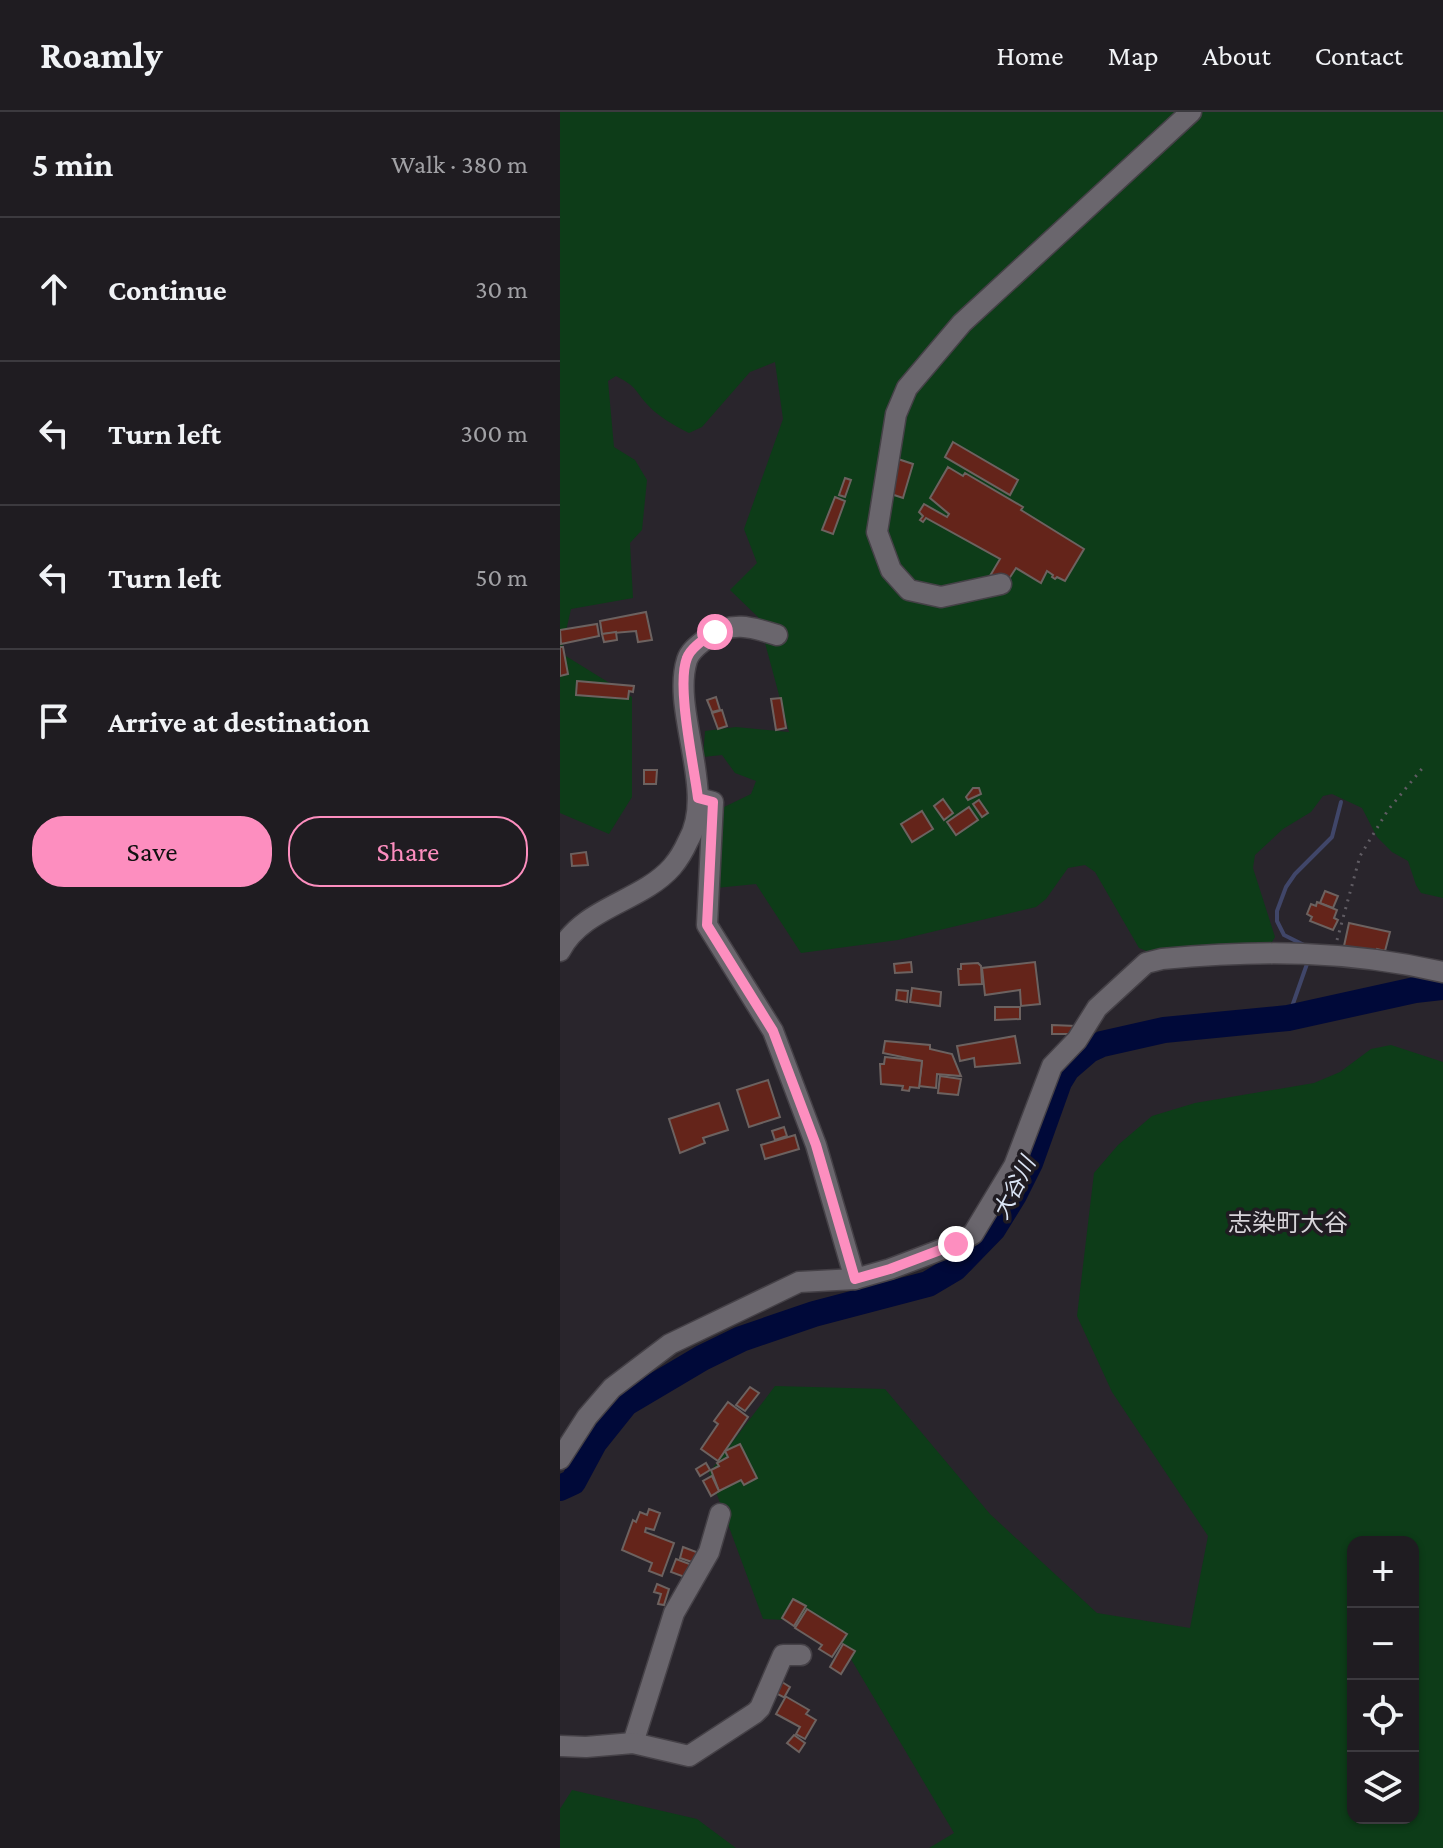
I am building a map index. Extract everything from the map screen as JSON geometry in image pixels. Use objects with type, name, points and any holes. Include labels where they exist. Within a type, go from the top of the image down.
[{"type":"street","points":[[1001,584],[941,597],[909,590],[891,570],[877,532],[896,414],[907,388],[962,323],[1191,112]]},
{"type":"street","points":[[560,951],[565,941],[588,920],[671,868],[690,839],[696,821],[698,798],[683,683],[687,657],[715,632],[747,625],[777,635]]},
{"type":"street","points":[[698,798],[713,802],[707,925],[773,1031],[816,1145],[855,1279]]},
{"type":"street","points":[[560,1459],[587,1417],[612,1388],[670,1344],[799,1282],[855,1279],[943,1249],[973,1234],[1014,1166],[1052,1066],[1077,1040],[1097,1008],[1146,963],[1240,952],[1328,954],[1443,972]]},
{"type":"street","points":[[633,1743],[674,1613],[709,1552],[720,1514]]},
{"type":"street","points":[[560,1746],[633,1743],[689,1756],[755,1713],[783,1655],[801,1655]]},
{"type":"path","points":[[1328,954],[1343,921],[1360,856],[1388,810],[1425,765]]},
{"type":"green space","points":[[560,112],[1443,112],[1443,898],[1421,893],[1408,861],[1392,852],[1377,837],[1362,808],[1332,794],[1323,796],[1311,812],[1283,829],[1255,855],[1253,868],[1275,937],[1266,944],[1149,952],[1139,948],[1095,872],[1085,865],[1068,868],[1046,899],[1036,907],[898,940],[801,953],[756,884],[716,888],[722,808],[751,794],[756,781],[735,773],[722,755],[703,757],[705,731],[736,727],[789,732],[758,617],[730,590],[757,563],[744,529],[783,419],[775,362],[750,372],[702,427],[689,433],[655,412],[627,382],[616,376],[608,381],[614,447],[635,460],[647,480],[642,530],[630,543],[633,598],[571,609],[561,653],[632,697],[632,797],[609,834],[560,813]]},
{"type":"green space","points":[[1391,1045],[1443,1062],[1443,1848],[929,1848],[954,1833],[829,1622],[763,1619],[709,1473],[775,1386],[885,1389],[990,1514],[1097,1613],[1190,1628],[1208,1536],[1112,1392],[1077,1316],[1094,1173],[1118,1145],[1152,1116],[1195,1103],[1314,1083],[1340,1072],[1371,1049]]},
{"type":"green space","points":[[572,1790],[697,1819],[736,1848],[560,1848],[560,1809]]},
{"type":"building","points":[[953,442],[1018,480],[1010,495],[945,457]]},
{"type":"building","points":[[898,459],[913,464],[903,498],[888,493]]},
{"type":"building","points":[[948,467],[963,476],[965,473],[1023,507],[1021,510],[1084,549],[1065,581],[1055,579],[1047,571],[1041,583],[1016,568],[1005,585],[990,576],[1000,559],[926,518],[923,522],[920,520],[923,516],[919,512],[924,504],[947,517],[949,514],[930,498]]},
{"type":"building","points":[[845,478],[851,480],[845,497],[839,495]]},
{"type":"building","points":[[835,497],[845,501],[833,534],[822,530]]},
{"type":"building","points":[[646,612],[652,640],[638,642],[636,631],[602,634],[600,621]]},
{"type":"building","points":[[597,624],[599,636],[561,644],[560,630]]},
{"type":"building","points":[[616,632],[617,640],[604,642],[602,634]]},
{"type":"building","points":[[560,647],[563,647],[568,674],[560,676]]},
{"type":"building","points":[[577,681],[634,686],[633,692],[629,691],[628,699],[576,695]]},
{"type":"building","points":[[716,697],[720,710],[712,712],[707,700]]},
{"type":"building","points":[[781,698],[786,728],[776,730],[771,699]]},
{"type":"building","points":[[722,710],[727,726],[718,729],[712,713]]},
{"type":"building","points":[[644,770],[657,770],[656,784],[644,784]]},
{"type":"building","points":[[973,788],[979,788],[981,794],[968,800],[966,797]]},
{"type":"building","points":[[943,799],[953,813],[944,820],[934,806]]},
{"type":"building","points":[[979,800],[988,813],[982,817],[973,804]]},
{"type":"building","points":[[969,807],[978,820],[956,835],[947,822]]},
{"type":"building","points":[[922,811],[933,829],[912,842],[901,824]]},
{"type":"building","points":[[586,852],[588,865],[572,866],[571,854]]},
{"type":"building","points":[[1325,891],[1338,896],[1333,908],[1320,903]]},
{"type":"building","points":[[1317,902],[1337,910],[1334,918],[1338,920],[1333,930],[1310,921],[1312,917],[1307,914],[1311,904],[1316,906]]},
{"type":"building","points":[[1349,923],[1390,932],[1385,951],[1377,949],[1376,953],[1344,946]]},
{"type":"building","points":[[911,962],[912,972],[895,973],[894,964]]},
{"type":"building","points":[[1035,962],[1040,1004],[1021,1006],[1020,990],[985,995],[982,968]]},
{"type":"building","points":[[978,963],[982,984],[959,985],[958,969],[961,969],[961,964]]},
{"type":"building","points":[[912,988],[941,992],[940,1006],[910,1002]]},
{"type":"building","points":[[897,990],[908,991],[907,1002],[896,1000]]},
{"type":"building","points":[[995,1007],[1020,1007],[1020,1019],[995,1020]]},
{"type":"building","points":[[1052,1025],[1075,1026],[1071,1034],[1052,1034]]},
{"type":"building","points":[[1015,1036],[1020,1063],[975,1067],[974,1058],[960,1061],[957,1046]]},
{"type":"building","points":[[885,1041],[930,1045],[930,1049],[952,1054],[961,1076],[937,1074],[936,1088],[919,1086],[922,1061],[883,1053]]},
{"type":"building","points":[[885,1057],[922,1061],[919,1088],[910,1087],[909,1091],[902,1090],[903,1086],[881,1084],[880,1064],[884,1064]]},
{"type":"building","points":[[940,1076],[961,1079],[958,1095],[938,1093]]},
{"type":"building","points":[[768,1080],[780,1117],[749,1127],[737,1090]]},
{"type":"building","points":[[719,1103],[728,1130],[703,1138],[705,1143],[680,1153],[669,1119]]},
{"type":"building","points":[[784,1127],[787,1136],[775,1140],[772,1131]]},
{"type":"building","points":[[795,1135],[799,1149],[765,1159],[761,1145]]},
{"type":"building","points":[[750,1387],[759,1393],[745,1411],[736,1405]]},
{"type":"building","points":[[728,1402],[748,1417],[718,1461],[701,1449],[718,1424],[714,1421]]},
{"type":"building","points":[[740,1444],[757,1478],[744,1485],[741,1480],[719,1491],[711,1470],[728,1457],[725,1451]]},
{"type":"building","points":[[706,1463],[710,1470],[700,1476],[696,1469]]},
{"type":"building","points":[[712,1476],[719,1491],[711,1496],[703,1481]]},
{"type":"building","points":[[649,1509],[660,1513],[654,1530],[646,1528],[645,1532],[674,1543],[662,1576],[649,1571],[652,1563],[622,1550],[633,1520],[636,1522],[640,1512],[647,1515]]},
{"type":"building","points":[[683,1547],[699,1553],[695,1563],[680,1558]]},
{"type":"building","points":[[676,1559],[695,1566],[690,1579],[671,1572]]},
{"type":"building","points":[[657,1584],[669,1589],[664,1605],[658,1604],[661,1594],[654,1592]]},
{"type":"building","points":[[793,1599],[806,1606],[794,1626],[782,1618]]},
{"type":"building","points":[[807,1609],[847,1634],[832,1657],[819,1649],[822,1645],[795,1628]]},
{"type":"building","points":[[843,1644],[855,1651],[841,1674],[830,1667]]},
{"type":"building","points":[[782,1682],[790,1687],[785,1696],[809,1710],[806,1714],[816,1720],[805,1739],[796,1734],[800,1727],[776,1714],[785,1698],[776,1693]]},
{"type":"building","points":[[794,1735],[805,1743],[799,1752],[787,1743]]},
{"type":"waterway","points":[[1306,946],[1284,935],[1277,921],[1277,911],[1286,887],[1295,874],[1332,837],[1341,802]]},
{"type":"waterway","points":[[1288,1018],[1308,961]]},
{"type":"waterway","name":"大谷川","points":[[560,1488],[573,1482],[594,1443],[626,1403],[702,1358],[741,1339],[814,1314],[928,1284],[955,1268],[993,1229],[1014,1195],[1030,1163],[1059,1082],[1067,1069],[1089,1050],[1102,1044],[1164,1030],[1288,1018],[1415,990],[1443,987]]},
{"type":"district","name":"志染町大谷","points":[[1288,1222]]},
{"type":"route","points":[[715,632],[687,657],[683,683],[698,798],[713,802],[707,925],[773,1031],[816,1145],[855,1279],[956,1244]]}]
